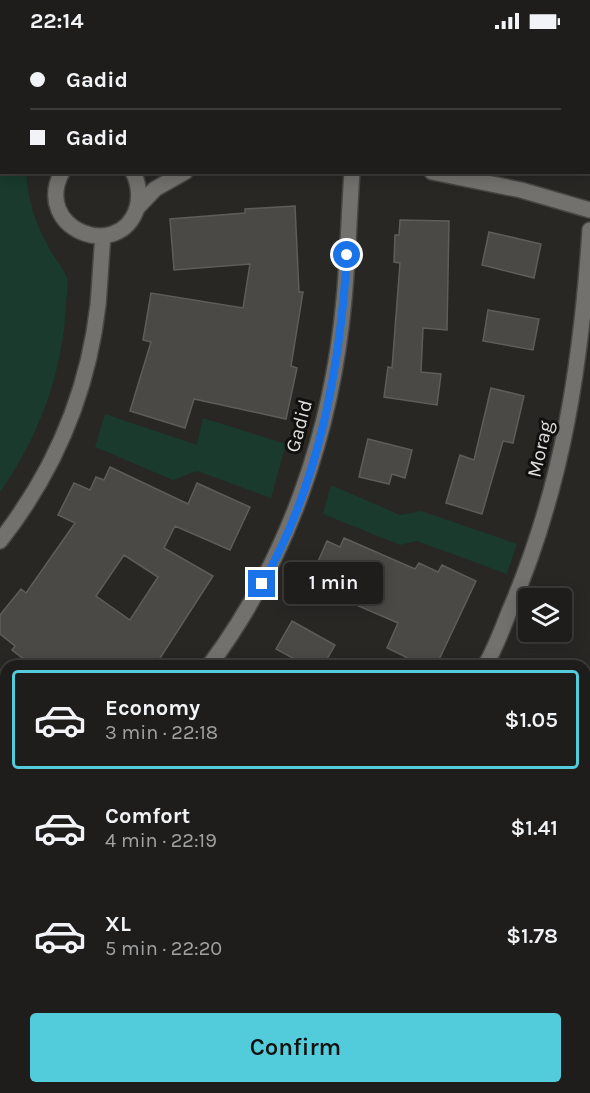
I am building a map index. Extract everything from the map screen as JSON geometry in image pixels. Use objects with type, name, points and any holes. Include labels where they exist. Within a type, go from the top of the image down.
[{"type":"street","points":[[134,174],[138,189],[137,208]]},
{"type":"street","points":[[58,175],[56,200],[63,218],[72,228],[84,234],[103,236],[126,225],[137,208],[156,189],[182,174]]},
{"type":"street","name":"Gadid","points":[[214,660],[236,631],[271,568],[299,502],[320,436],[335,368],[344,301],[352,174]]},
{"type":"street","points":[[442,174],[521,190],[590,210]]},
{"type":"street","name":"Morag","points":[[488,660],[524,579],[551,494],[572,405],[585,312],[590,230]]},
{"type":"street","points":[[0,541],[37,490],[69,422],[85,373],[98,306],[103,236]]},
{"type":"green space","points":[[0,174],[26,174],[28,192],[36,220],[68,284],[64,330],[54,379],[37,426],[14,471],[0,492]]},
{"type":"green space","points":[[105,414],[197,445],[203,418],[286,444],[271,498],[197,471],[173,480],[95,447]]},
{"type":"green space","points":[[331,485],[400,515],[421,511],[517,544],[507,574],[417,541],[400,545],[323,514]]},
{"type":"building","points":[[295,206],[299,292],[303,292],[291,366],[297,368],[286,419],[194,399],[185,428],[130,411],[151,342],[143,340],[151,293],[243,308],[250,264],[174,270],[170,219],[245,213],[245,209]]},
{"type":"building","points":[[400,220],[449,221],[447,330],[423,328],[421,372],[441,374],[437,405],[384,397],[388,367],[392,368],[400,263],[394,262],[395,235],[399,235]]},
{"type":"building","points":[[489,232],[541,244],[534,278],[482,265]]},
{"type":"building","points":[[488,310],[539,319],[533,350],[483,341]]},
{"type":"building","points":[[491,388],[524,396],[513,443],[503,441],[482,514],[446,503],[460,455],[474,460]]},
{"type":"building","points":[[368,439],[412,450],[405,478],[392,474],[389,484],[359,477]]},
{"type":"building","points":[[110,467],[188,504],[197,483],[250,507],[230,550],[175,526],[164,548],[213,576],[159,660],[25,660],[12,650],[15,646],[0,634],[0,615],[21,589],[26,593],[75,523],[58,515],[74,483],[90,490],[96,477],[104,480]],"holes":[[[124,555],[158,577],[130,620],[96,596]]]},
{"type":"building","points":[[344,538],[415,569],[419,563],[438,572],[442,565],[476,581],[439,660],[404,660],[406,657],[387,648],[398,623],[308,584],[327,541],[340,547]]},
{"type":"building","points":[[292,621],[335,645],[326,660],[296,660],[276,649]]},
{"type":"route","points":[[262,584],[299,502],[320,436],[335,368],[344,301],[347,255]]}]
